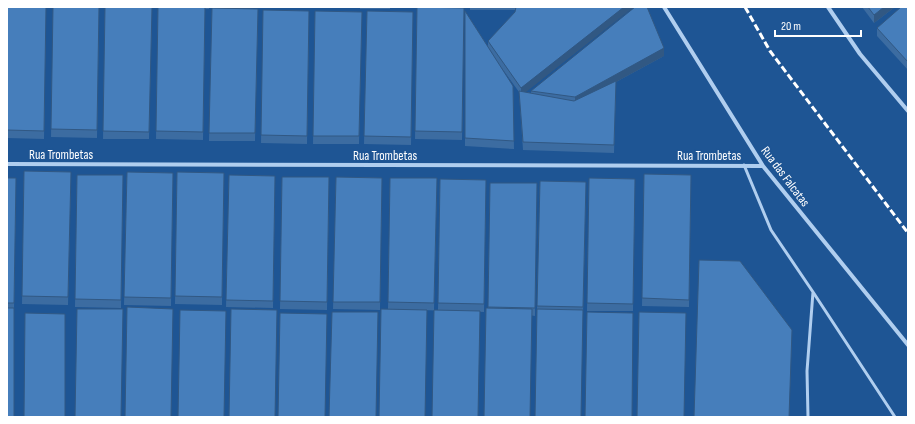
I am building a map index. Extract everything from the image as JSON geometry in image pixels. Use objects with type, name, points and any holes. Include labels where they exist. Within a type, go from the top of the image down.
[{"type":"street","name":"Rua das Falcatas","points":[[664,7],[763,166],[908,345]]},
{"type":"street","points":[[828,7],[860,54],[908,111]]},
{"type":"street","name":"Rua Trombetas","points":[[7,164],[763,166]]},
{"type":"lane","points":[[744,165],[771,230],[895,417]]},
{"type":"lane","points":[[808,417],[807,371],[813,292]]},
{"type":"building","points":[[7,7],[46,7],[44,131],[7,130]]},
{"type":"building","points":[[53,7],[99,7],[97,130],[51,129]]},
{"type":"building","points":[[105,7],[152,7],[149,132],[103,131]]},
{"type":"building","points":[[158,7],[205,7],[203,132],[156,131]]},
{"type":"building","points":[[417,7],[464,8],[462,132],[415,131]]},
{"type":"building","points":[[516,7],[624,7],[521,88],[488,41],[515,12]]},
{"type":"building","points":[[635,7],[647,7],[664,48],[575,97],[531,91]]},
{"type":"building","points":[[868,7],[884,7],[874,15]]},
{"type":"building","points":[[901,7],[908,7],[908,62],[877,28]]},
{"type":"building","points":[[212,8],[258,9],[255,133],[209,133]]},
{"type":"building","points":[[263,10],[309,11],[307,136],[261,135]]},
{"type":"building","points":[[315,11],[362,12],[359,136],[313,136]]},
{"type":"building","points":[[367,11],[413,12],[411,137],[364,136]]},
{"type":"building","points":[[465,11],[513,86],[514,141],[465,138]]},
{"type":"building","points":[[616,81],[614,145],[523,142],[519,91],[574,101]]},
{"type":"building","points":[[24,171],[71,172],[68,297],[22,296]]},
{"type":"building","points":[[127,172],[173,173],[171,298],[124,297]]},
{"type":"building","points":[[177,172],[224,173],[222,297],[175,296]]},
{"type":"building","points":[[644,174],[691,175],[689,300],[642,298]]},
{"type":"building","points":[[77,175],[123,175],[121,300],[75,299]]},
{"type":"building","points":[[229,175],[275,176],[273,301],[226,300]]},
{"type":"building","points":[[282,177],[329,177],[327,302],[280,301]]},
{"type":"building","points":[[336,177],[382,178],[380,302],[333,302]]},
{"type":"building","points":[[7,178],[16,178],[14,303],[7,303]]},
{"type":"building","points":[[390,178],[437,178],[434,303],[388,302]]},
{"type":"building","points":[[589,178],[635,179],[633,304],[587,303]]},
{"type":"building","points":[[440,179],[486,180],[484,304],[438,303]]},
{"type":"building","points":[[540,181],[586,182],[583,307],[537,306]]},
{"type":"building","points":[[490,183],[537,183],[535,308],[488,307]]},
{"type":"building","points":[[699,260],[740,261],[792,330],[789,417],[694,417]]},
{"type":"building","points":[[127,307],[173,309],[171,417],[125,417]]},
{"type":"building","points":[[7,308],[14,308],[14,417],[7,417]]},
{"type":"building","points":[[486,308],[532,309],[530,417],[484,417]]},
{"type":"building","points":[[77,309],[123,309],[121,417],[75,417]]},
{"type":"building","points":[[231,309],[277,310],[275,417],[229,417]]},
{"type":"building","points":[[381,309],[427,310],[425,417],[379,417]]},
{"type":"building","points":[[537,309],[583,310],[581,417],[535,417]]},
{"type":"building","points":[[180,310],[226,311],[224,417],[178,417]]},
{"type":"building","points":[[434,310],[480,311],[478,417],[432,417]]},
{"type":"building","points":[[332,312],[378,312],[376,417],[329,417]]},
{"type":"building","points":[[587,312],[633,313],[632,417],[585,417]]},
{"type":"building","points":[[639,312],[686,313],[684,417],[637,417]]},
{"type":"building","points":[[25,313],[65,314],[65,417],[24,417]]},
{"type":"building","points":[[280,313],[327,314],[325,417],[278,417]]},
{"type":"railway","points":[[745,7],[770,51],[908,233]]}]
